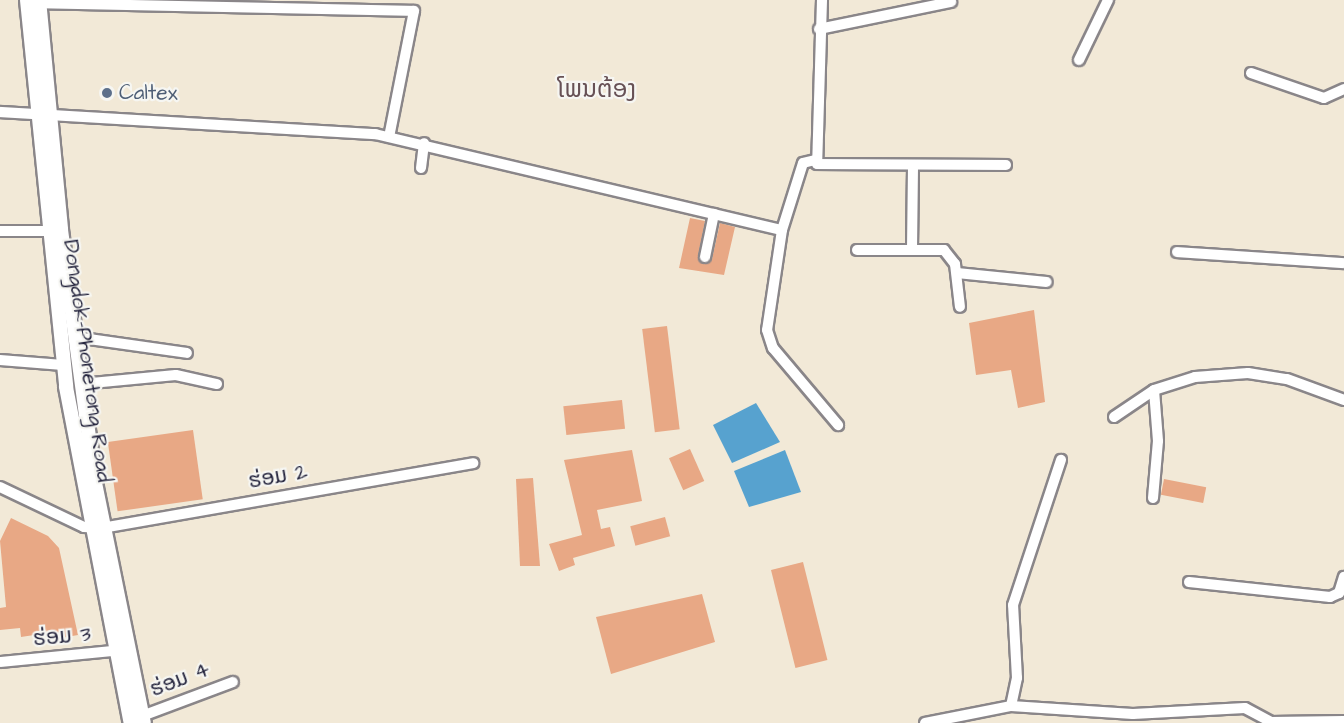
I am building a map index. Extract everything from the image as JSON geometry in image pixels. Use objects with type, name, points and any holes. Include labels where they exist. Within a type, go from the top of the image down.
[{"type":"main road","name":"Dongdok-Phonetong Road","points":[[33,1],[44,116],[81,384],[96,528]]},
{"type":"main road","name":"Dongdok-Phonetong Road","points":[[44,116],[49,231],[63,365],[120,651],[139,721]]},
{"type":"street","points":[[822,0],[815,160],[820,165],[1006,165]]},
{"type":"street","points":[[1079,60],[1108,0]]},
{"type":"street","points":[[33,1],[414,11],[389,137]]},
{"type":"street","points":[[819,29],[951,2]]},
{"type":"street","points":[[1251,73],[1324,98],[1344,89]]},
{"type":"street","points":[[0,112],[389,137],[424,143],[782,230]]},
{"type":"street","points":[[421,168],[424,143]]},
{"type":"street","points":[[815,160],[803,163],[782,230],[767,317],[769,341],[838,425]]},
{"type":"street","points":[[912,249],[913,165]]},
{"type":"street","points":[[705,257],[714,213]]},
{"type":"street","points":[[0,231],[49,231]]},
{"type":"street","points":[[857,250],[944,250],[957,273],[960,307]]},
{"type":"street","points":[[1177,252],[1344,263]]},
{"type":"street","points":[[957,273],[1047,282]]},
{"type":"street","points":[[75,337],[187,353]]},
{"type":"street","points":[[0,360],[63,365]]},
{"type":"street","points":[[1114,417],[1155,390],[1195,376],[1248,374],[1287,379],[1344,400]]},
{"type":"street","points":[[81,384],[176,375],[217,384]]},
{"type":"street","points":[[1152,498],[1158,441],[1155,390]]},
{"type":"street","points":[[1011,706],[1017,678],[1013,605],[1061,460]]},
{"type":"street","name":"ຮ່ອມ 2","points":[[96,528],[473,463]]},
{"type":"street","points":[[0,487],[96,528]]},
{"type":"street","points":[[1189,582],[1330,597],[1339,593],[1344,577]]},
{"type":"street","name":"ຮ່ອມ 3","points":[[0,662],[120,651]]},
{"type":"street","name":"ຮ່ອມ 4","points":[[139,721],[232,682]]},
{"type":"street","points":[[925,723],[1011,706],[1133,714],[1245,708],[1271,722],[1344,721]]},
{"type":"water","points":[[756,403],[780,442],[732,463],[713,425]]},
{"type":"water","points":[[785,450],[801,492],[749,507],[734,471]]},
{"type":"building","points":[[690,218],[705,221],[698,256],[704,264],[712,259],[720,223],[735,227],[724,275],[679,268]]},
{"type":"building","points":[[1034,310],[1045,402],[1018,408],[1011,370],[976,375],[969,323]]},
{"type":"building","points":[[667,326],[680,429],[655,432],[642,329]]},
{"type":"building","points":[[622,400],[625,429],[566,435],[563,406]]},
{"type":"building","points":[[193,430],[203,499],[118,511],[108,442]]},
{"type":"building","points":[[690,449],[704,481],[683,490],[669,458]]},
{"type":"building","points":[[632,450],[642,501],[597,510],[601,529],[610,527],[615,546],[573,558],[575,565],[559,571],[549,544],[582,535],[564,460]]},
{"type":"building","points":[[533,478],[540,566],[520,566],[516,479]]},
{"type":"building","points":[[1164,479],[1206,487],[1203,503],[1161,495]]},
{"type":"building","points":[[665,517],[670,536],[635,546],[630,526]]},
{"type":"building","points":[[11,518],[48,536],[59,548],[78,635],[49,640],[47,633],[21,637],[20,628],[0,630],[0,608],[6,607],[0,541]]},
{"type":"building","points":[[803,562],[827,660],[795,668],[771,570]]},
{"type":"building","points":[[702,594],[715,642],[611,674],[596,617]]},
{"type":"place","name":"Caltex","points":[[107,93]]},
{"type":"district","name":"ໂພນຕ້ອງ","points":[[597,91]]}]
